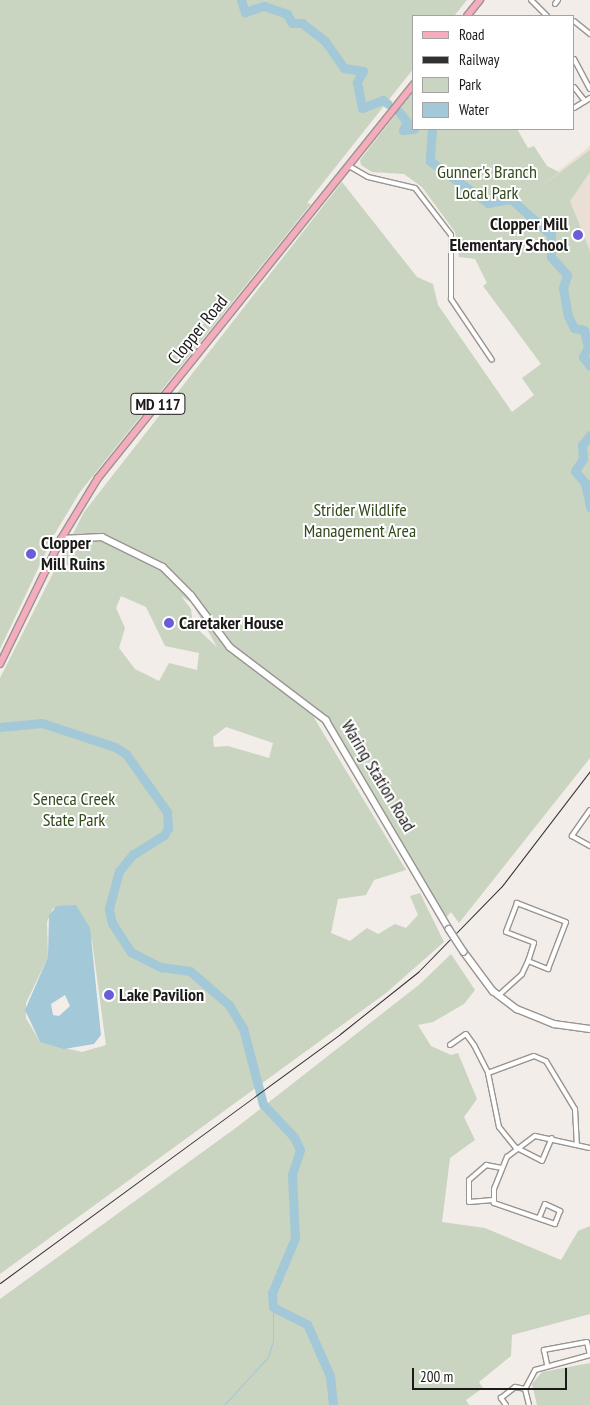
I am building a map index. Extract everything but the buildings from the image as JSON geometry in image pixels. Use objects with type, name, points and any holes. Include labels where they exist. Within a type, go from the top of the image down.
[{"type":"main road","points":[[468,15],[480,0]]},
{"type":"main road","name":"Clopper Road","points":[[0,664],[62,539],[98,478],[412,87]]},
{"type":"street","points":[[531,0],[546,15]]},
{"type":"street","points":[[575,22],[590,34]]},
{"type":"street","points":[[575,61],[590,89]]},
{"type":"street","points":[[575,88],[585,101]]},
{"type":"street","points":[[575,107],[590,98]]},
{"type":"street","points":[[349,166],[368,177],[414,188],[451,236],[451,299],[492,360]]},
{"type":"street","name":"Waring Station Road","points":[[62,539],[102,536],[163,567],[192,595],[230,647],[326,720],[448,929],[499,996],[554,1024],[590,1029]]},
{"type":"street","points":[[590,810],[572,836],[590,846]]},
{"type":"street","points":[[499,996],[522,974],[534,942],[506,932],[517,903],[566,922],[548,968],[528,961]]},
{"type":"street","points":[[450,1045],[466,1034],[488,1073],[499,1127],[515,1147],[542,1161],[552,1138]]},
{"type":"street","points":[[488,1073],[527,1057],[546,1061],[575,1109],[577,1143]]},
{"type":"street","points":[[493,1200],[502,1168],[515,1147],[535,1136],[577,1143],[590,1148]]},
{"type":"street","points":[[502,1168],[486,1166],[469,1180],[469,1202],[493,1200],[554,1224],[560,1210],[545,1204],[539,1218]]},
{"type":"street","points":[[529,1405],[525,1389],[535,1370],[547,1364],[590,1355],[587,1342],[544,1350],[547,1364]]},
{"type":"street","points":[[506,1405],[501,1398],[515,1387],[525,1389]]},
{"type":"shaded area","name":"Clopper Mill Elementary School","points":[[590,146],[590,286],[542,184]]},
{"type":"green space","points":[[0,0],[467,0],[455,15],[412,15],[412,71],[307,203],[311,204],[80,492],[54,535],[0,649]]},
{"type":"green space","points":[[412,94],[412,130],[518,130],[528,148],[534,146],[547,166],[559,172],[543,185],[590,150],[590,172],[570,201],[590,251],[590,758],[459,923],[451,912],[442,922],[322,723],[313,716],[406,870],[374,880],[366,895],[338,899],[331,933],[350,941],[367,928],[378,934],[395,924],[406,928],[418,915],[410,896],[420,893],[444,942],[386,993],[0,1274],[0,678],[67,546],[71,558],[88,536],[69,542],[84,512],[342,182],[417,277],[433,284],[438,305],[512,412],[534,395],[522,378],[541,364],[483,286],[487,283],[475,259],[459,257],[455,232],[422,187],[404,174],[372,172],[361,165],[360,160]],"holes":[[[121,596],[146,607],[165,646],[199,653],[197,670],[169,663],[159,681],[135,669],[119,648],[125,628],[116,608]],[[181,596],[192,603],[217,647],[193,625],[191,609]],[[226,727],[273,743],[269,758],[228,746],[214,747],[213,737]],[[53,908],[92,941],[106,1045],[82,1052],[40,1042],[26,1018],[26,1003],[48,957],[47,922]]]},
{"type":"green space","points":[[451,954],[475,990],[464,1004],[433,1022],[418,1025],[431,1046],[451,1055],[458,1053],[477,1099],[464,1117],[475,1140],[450,1158],[442,1222],[485,1228],[561,1260],[578,1231],[590,1226],[590,1314],[512,1335],[511,1356],[479,1382],[483,1388],[466,1400],[469,1405],[0,1405],[0,1299],[237,1127],[420,984]]},
{"type":"green space","points":[[590,1363],[590,1405],[537,1405],[532,1384],[542,1372]]},
{"type":"water","points":[[76,905],[90,928],[101,1035],[94,1044],[64,1049],[40,1042],[25,1010],[48,957],[49,915],[57,906]],"holes":[[[65,995],[70,1006],[59,1016],[53,1015],[51,1004]]]},
{"type":"waterway","points":[[241,0],[245,12],[264,6],[287,14],[292,23],[302,23],[325,41],[344,68],[363,71],[357,82],[362,108],[383,100],[388,104]]},
{"type":"waterway","points":[[399,112],[407,122],[403,130],[412,129]]},
{"type":"waterway","points":[[432,130],[430,161],[488,203],[511,199],[551,235],[551,257],[567,275],[563,288],[568,316],[574,328],[584,330],[588,347],[583,357],[590,366]]},
{"type":"waterway","points":[[590,435],[582,445],[583,459],[575,471],[585,483],[590,507]]},
{"type":"waterway","points":[[0,727],[42,723],[115,747],[126,754],[167,812],[168,828],[164,835],[133,854],[119,871],[109,909],[112,923],[131,952],[161,967],[190,971],[229,1005],[243,1028],[263,1104],[294,1137],[300,1150],[292,1175],[295,1238],[272,1293],[273,1307],[307,1324],[330,1376],[333,1405]]},
{"type":"waterway","points":[[224,1405],[268,1357],[273,1341],[273,1307]]},
{"type":"railway","points":[[0,1283],[340,1034],[418,972],[502,886],[590,771]]},
{"type":"place","name":"Clopper Mill Elementary School","points":[[578,235]]},
{"type":"place","name":"Clopper Mill Ruins","points":[[31,554]]},
{"type":"place","name":"Caretaker House","points":[[169,623]]},
{"type":"place","name":"Lake Pavilion","points":[[109,995]]},
{"type":"park label","name":"Gunner's Branch Local Park","points":[[487,183]]},
{"type":"park label","name":"Strider Wildlife Management Area","points":[[360,521]]},
{"type":"park label","name":"Seneca Creek State Park","points":[[74,810]]}]
